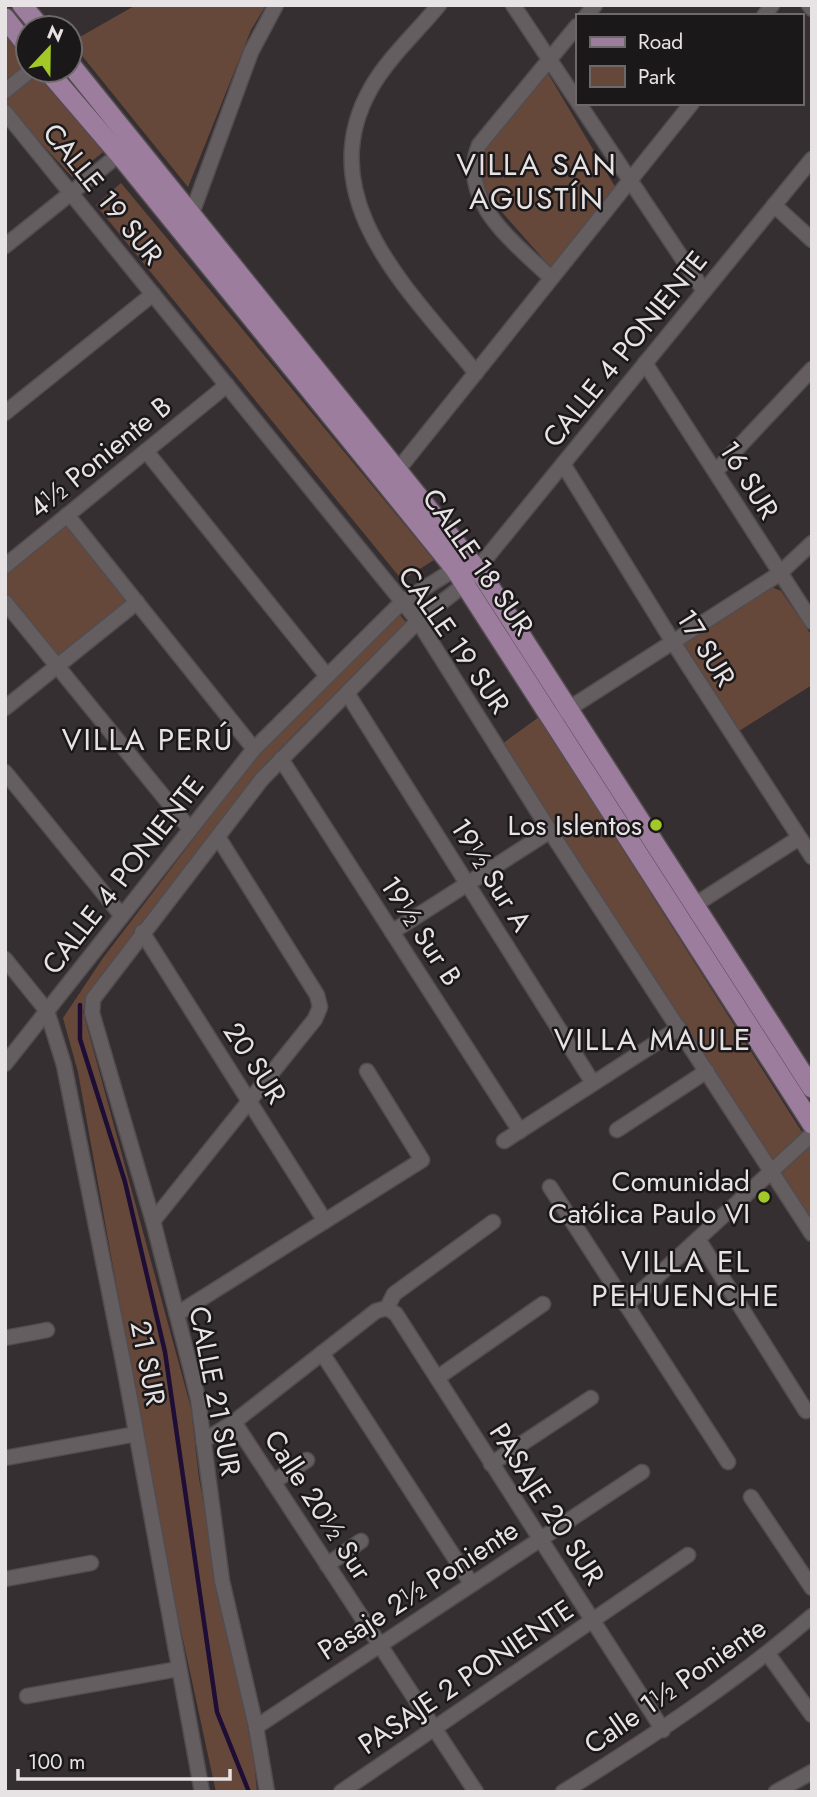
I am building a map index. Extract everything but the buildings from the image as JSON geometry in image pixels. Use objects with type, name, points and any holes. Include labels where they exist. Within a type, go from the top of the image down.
[{"type":"main road","name":"CALLE 18 SUR","points":[[61,84],[192,213],[397,471],[558,716],[812,1124]]},
{"type":"main road","name":"CALLE 18 SUR","points":[[84,84],[127,148],[466,574]]},
{"type":"main road","name":"CALLE 18 SUR","points":[[558,716],[693,906],[812,1088]]},
{"type":"street","points":[[192,213],[248,60],[276,5]]},
{"type":"street","points":[[439,5],[371,88],[360,113],[355,139],[354,182],[359,208],[371,237],[390,267],[476,373]]},
{"type":"street","points":[[513,5],[576,102]]},
{"type":"street","points":[[551,278],[502,231],[477,197],[472,162],[479,145],[576,27]]},
{"type":"street","points":[[578,105],[704,291]]},
{"type":"street","points":[[397,471],[690,105]]},
{"type":"street","name":"CALLE 19 SUR","points":[[5,112],[418,621],[550,831],[812,1234]]},
{"type":"street","points":[[5,246],[127,148]]},
{"type":"street","name":"CALLE 4 PONIENTE","points":[[92,1006],[97,993],[142,932],[252,791],[466,574],[563,464],[812,159]]},
{"type":"street","points":[[774,205],[812,240]]},
{"type":"street","points":[[5,413],[153,294]]},
{"type":"street","name":"16 SUR","points":[[645,363],[812,622]]},
{"type":"street","points":[[716,471],[812,369]]},
{"type":"street","name":"4½ Poniente B","points":[[5,566],[227,385]]},
{"type":"street","points":[[146,451],[327,676]]},
{"type":"street","name":"17 SUR","points":[[563,464],[673,642],[812,857]]},
{"type":"street","points":[[67,515],[254,749]]},
{"type":"street","points":[[558,716],[779,574],[812,543]]},
{"type":"street","name":"CALLE 4 PONIENTE","points":[[5,1064],[254,749],[402,602],[466,574]]},
{"type":"street","points":[[5,602],[190,829]]},
{"type":"street","points":[[5,708],[137,602]]},
{"type":"street","name":"19½ Sur A","points":[[347,693],[593,1083]]},
{"type":"street","name":"19½ Sur B","points":[[281,759],[520,1131]]},
{"type":"street","points":[[5,772],[122,916]]},
{"type":"street","points":[[392,932],[550,831]]},
{"type":"street","points":[[153,1221],[318,1015],[320,1002],[218,837]]},
{"type":"street","points":[[693,906],[799,838]]},
{"type":"street","name":"20 SUR","points":[[142,932],[325,1221]]},
{"type":"street","name":"21 SUR","points":[[5,959],[47,1011],[64,1065],[202,1792]]},
{"type":"street","name":"CALLE 21 SUR","points":[[92,1006],[153,1221],[198,1399],[226,1603],[256,1727],[267,1792]]},
{"type":"street","points":[[504,1141],[679,1028]]},
{"type":"street","points":[[177,1314],[422,1160],[367,1071]]},
{"type":"street","points":[[617,1130],[707,1072]]},
{"type":"street","points":[[626,1305],[812,1134]]},
{"type":"street","points":[[550,1187],[728,1462]]},
{"type":"street","points":[[203,1441],[233,1422],[376,1311],[387,1308],[394,1294],[493,1222]]},
{"type":"street","points":[[698,1239],[806,1411]]},
{"type":"street","points":[[437,1378],[543,1304]]},
{"type":"street","name":"PASAJE 20 SUR","points":[[387,1308],[396,1314],[663,1730]]},
{"type":"street","points":[[5,1338],[47,1330]]},
{"type":"street","points":[[322,1353],[471,1583]]},
{"type":"street","points":[[491,1464],[591,1398]]},
{"type":"street","name":"Calle 20½ Sur","points":[[233,1422],[476,1792]]},
{"type":"street","points":[[5,1458],[136,1434]]},
{"type":"street","points":[[273,1482],[307,1460]]},
{"type":"street","name":"Pasaje 2½ Poniente","points":[[256,1727],[642,1472]]},
{"type":"street","points":[[751,1497],[812,1588]]},
{"type":"street","points":[[327,1565],[361,1541]]},
{"type":"street","name":"PASAJE 2 PONIENTE","points":[[341,1792],[688,1555]]},
{"type":"street","points":[[5,1579],[92,1563]]},
{"type":"street","name":"Calle 1½ Poniente","points":[[563,1792],[663,1730],[768,1654],[812,1616]]},
{"type":"street","points":[[768,1654],[812,1715]]},
{"type":"street","points":[[27,1696],[178,1669]]},
{"type":"street","points":[[776,1792],[812,1772]]},
{"type":"green space","points":[[136,5],[266,5],[251,30],[188,187],[84,58],[84,35]]},
{"type":"green space","points":[[5,31],[14,42],[14,84],[48,84],[103,152],[72,177],[5,104]]},
{"type":"green space","points":[[546,70],[617,190],[553,270],[479,186],[480,153]]},
{"type":"green space","points":[[121,183],[434,560],[402,580],[96,205]]},
{"type":"green space","points":[[69,518],[136,601],[61,661],[5,591],[5,570]]},
{"type":"green space","points":[[769,586],[781,591],[812,636],[812,685],[739,731],[683,642]]},
{"type":"green space","points":[[400,615],[406,622],[265,764],[89,993],[83,1012],[191,1408],[199,1479],[254,1760],[257,1792],[216,1792],[166,1561],[78,1072],[63,1018],[103,958],[259,753]]},
{"type":"green space","points":[[539,717],[812,1148],[812,1220],[502,744]]},
{"type":"waterway","points":[[80,1005],[80,1039],[125,1182],[165,1352],[217,1712],[249,1792]]},
{"type":"place","name":"Los Islentos","points":[[656,825]]},
{"type":"place","name":"Comunidad Católica Paulo VI","points":[[764,1197]]},
{"type":"district","name":"VILLA SAN AGUSTÍN","points":[[537,181]]},
{"type":"district","name":"VILLA PERÚ","points":[[148,739]]},
{"type":"district","name":"VILLA MAULE","points":[[653,1039]]},
{"type":"district","name":"VILLA EL PEHUENCHE","points":[[686,1278]]}]
